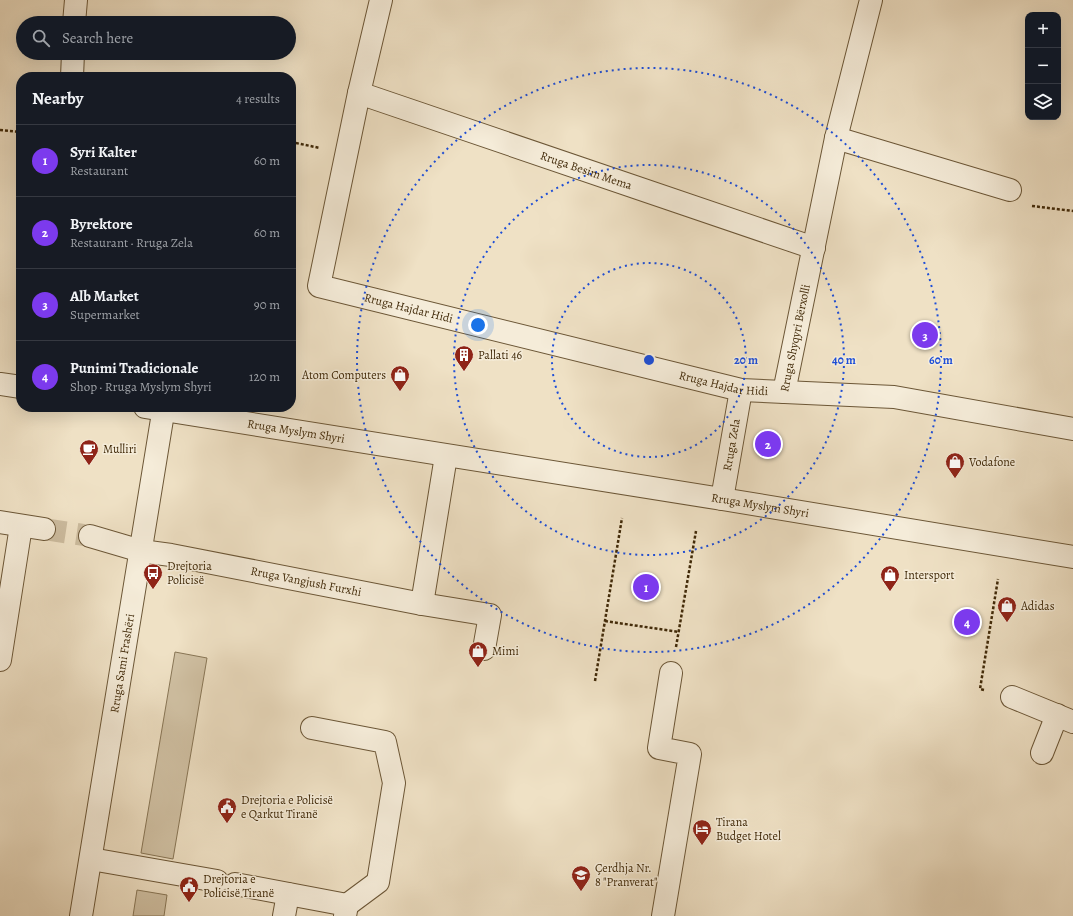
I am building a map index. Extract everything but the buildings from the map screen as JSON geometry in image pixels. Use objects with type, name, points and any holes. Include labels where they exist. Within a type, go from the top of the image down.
[{"type":"street","points":[[75,16],[76,0]]},
{"type":"street","name":"Rruga Hajdar Hidi","points":[[381,0],[359,93],[319,286],[741,390],[784,392]]},
{"type":"street","name":"Rruga Shyqyri Bërxolli","points":[[871,0],[836,138],[784,392],[894,397],[1073,428]]},
{"type":"street","points":[[72,72],[73,60]]},
{"type":"street","name":"Rruga Besim Mema","points":[[359,93],[814,248]]},
{"type":"street","points":[[836,138],[1010,190]]},
{"type":"street","points":[[0,384],[16,386]]},
{"type":"street","name":"Rruga Zela","points":[[722,499],[741,390]]},
{"type":"street","name":"Rruga Sami Frashëri","points":[[82,916],[140,551],[157,412]]},
{"type":"street","name":"Rruga Myslym Shyri","points":[[181,412],[1073,557]]},
{"type":"street","points":[[422,604],[446,456]]},
{"type":"street","points":[[0,522],[44,529]]},
{"type":"street","points":[[0,660],[21,526]]},
{"type":"street","name":"Rruga Vangjush Furxhi","points":[[90,536],[140,551],[171,555],[422,604],[490,615],[484,649]]},
{"type":"street","points":[[663,916],[690,754],[659,748],[671,673]]},
{"type":"street","points":[[1012,697],[1065,719],[1042,753]]},
{"type":"street","points":[[91,859],[288,894],[346,911],[378,882],[394,783],[385,742],[312,728]]},
{"type":"street","points":[[284,916],[288,894]]},
{"type":"path","points":[[0,130],[16,132]]},
{"type":"path","points":[[1069,210],[1073,211]]},
{"type":"path","points":[[595,681],[622,518]]},
{"type":"path","points":[[671,673],[696,531]]},
{"type":"path","points":[[998,579],[980,689],[1012,697]]},
{"type":"path","points":[[605,621],[679,632]]},
{"type":"shaded area","points":[[175,652],[207,658],[173,859],[141,853]]},
{"type":"shaded area","points":[[137,890],[167,895],[164,916],[133,916]]},
{"type":"tunnel","points":[[44,529],[90,536]]},
{"type":"place","name":"Alb Market","points":[[925,335]]},
{"type":"place","name":"Pallati 46","points":[[464,372]]},
{"type":"place","name":"Atom Computers","points":[[400,392]]},
{"type":"place","name":"Byrektore","points":[[768,444]]},
{"type":"place","name":"Mulliri","points":[[89,466]]},
{"type":"place","name":"Vodafone","points":[[955,479]]},
{"type":"place","name":"Syri Kalter","points":[[646,587]]},
{"type":"place","name":"Drejtoria Policisë","points":[[153,590]]},
{"type":"place","name":"Intersport","points":[[890,592]]},
{"type":"place","name":"Punimi Tradicionale","points":[[967,622]]},
{"type":"place","name":"Adidas","points":[[1007,623]]},
{"type":"place","name":"Mimi","points":[[478,668]]},
{"type":"place","name":"Drejtoria e Policisë e Qarkut Tiranë","points":[[227,824]]},
{"type":"place","name":"Tirana Budget Hotel","points":[[702,846]]},
{"type":"place","name":"Çerdhja Nr. 8 \"Pranverat\"","points":[[581,892]]},
{"type":"place","name":"Drejtoria e Policisë Tiranë","points":[[189,903]]}]
